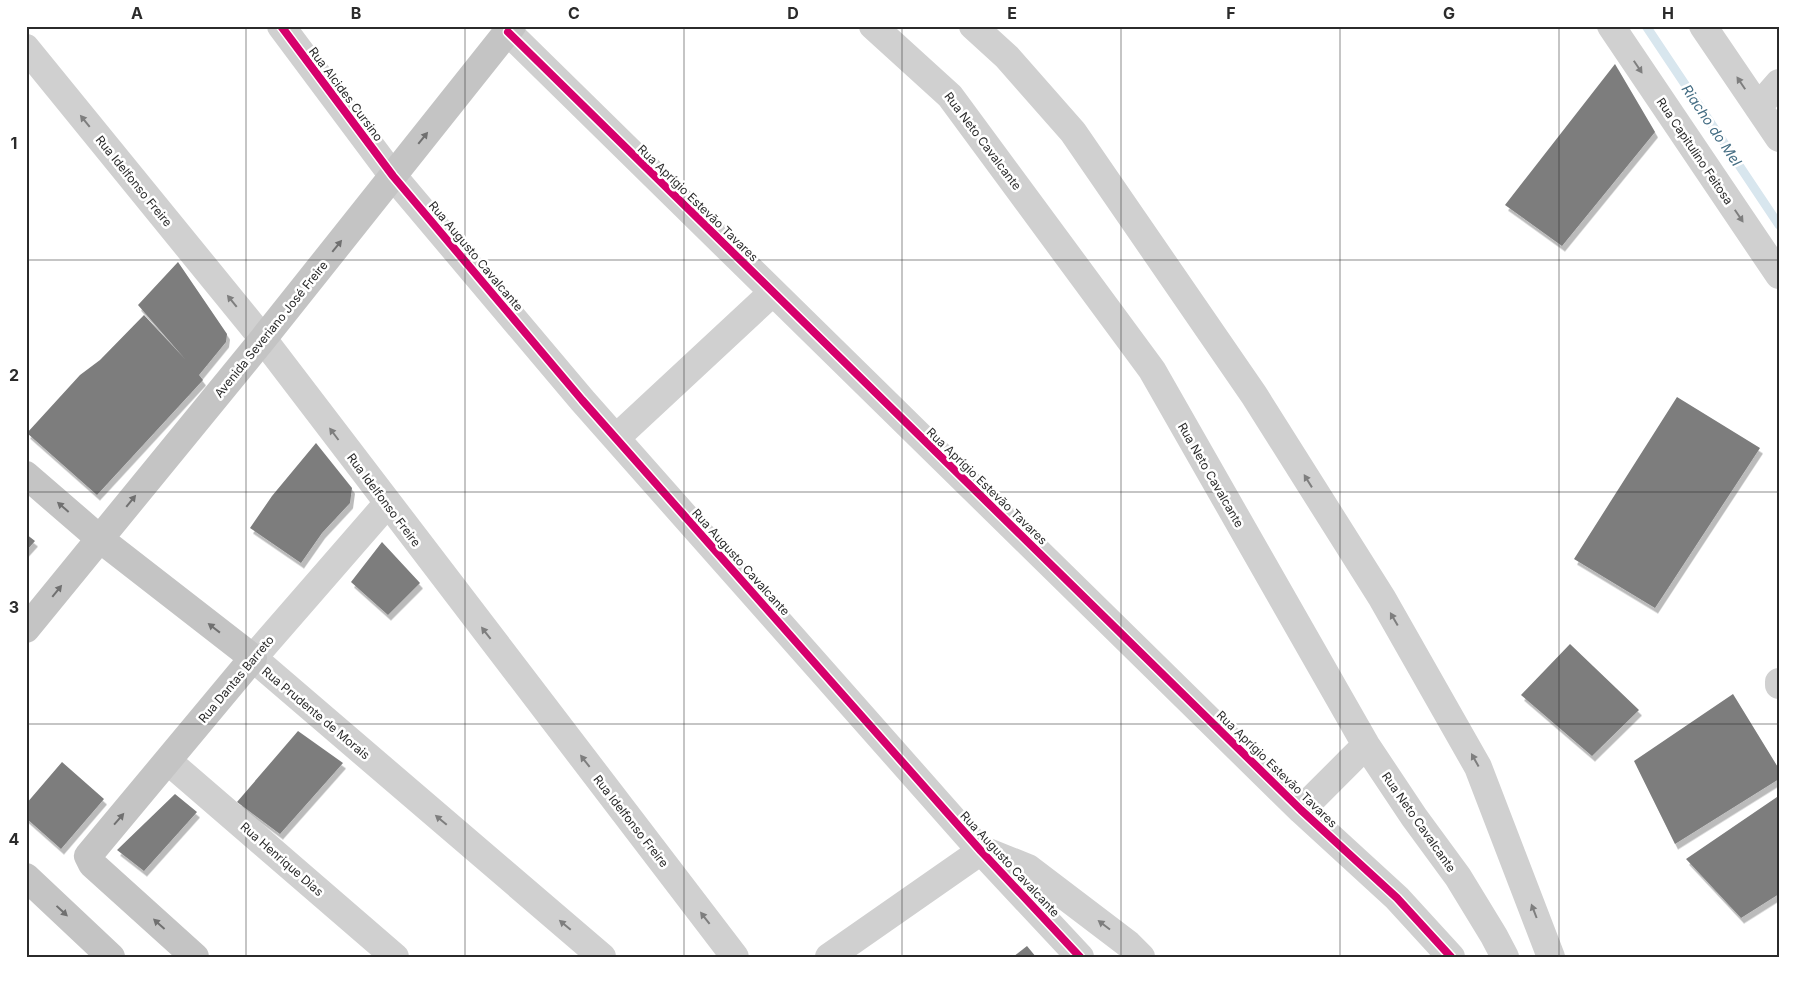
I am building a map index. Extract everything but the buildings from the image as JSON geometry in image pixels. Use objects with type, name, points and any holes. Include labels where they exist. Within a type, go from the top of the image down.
[{"type":"main road","name":"Avenida Severiano José Freire","points":[[26,629],[263,339],[510,29]]},
{"type":"main road","name":"Rua Prudente de Morais","points":[[26,475],[100,539],[252,658]]},
{"type":"main road","name":"Rua Dantas Barreto","points":[[195,957],[92,864],[88,856],[169,762],[252,658]]},
{"type":"main road","points":[[26,877],[100,953]]},
{"type":"street","name":"Rua Alcides Cursino","points":[[281,26],[393,176]]},
{"type":"street","name":"Rua Neto Cavalcante","points":[[873,26],[950,96],[1152,370],[1366,745],[1414,817],[1458,877],[1494,936],[1504,957]]},
{"type":"street","points":[[973,26],[1007,57],[1073,132],[1254,395],[1382,598],[1478,766],[1551,957]]},
{"type":"street","name":"Rua Capitulino Feitosa","points":[[1611,26],[1779,275]]},
{"type":"street","points":[[1703,26],[1779,138]]},
{"type":"street","name":"Rua Aprígio Estevão Tavares","points":[[510,29],[773,292],[1301,810],[1397,898],[1451,957]]},
{"type":"street","name":"Rua Idelfonso Freire","points":[[26,48],[263,339],[387,504],[735,957]]},
{"type":"street","points":[[1758,107],[1779,83]]},
{"type":"street","name":"Rua Augusto Cavalcante","points":[[393,176],[616,438],[981,851],[1080,957]]},
{"type":"street","points":[[616,438],[773,292]]},
{"type":"street","name":"Rua Dantas Barreto","points":[[252,658],[387,504]]},
{"type":"street","name":"Rua Prudente de Morais","points":[[252,658],[602,957]]},
{"type":"street","points":[[1301,810],[1366,745]]},
{"type":"street","name":"Rua Henrique Dias","points":[[169,762],[395,957]]},
{"type":"street","name":"Rua Augusto Cavalcante","points":[[981,851],[999,854],[1028,868],[1128,944],[1141,957]]},
{"type":"street","points":[[829,957],[981,851]]},
{"type":"waterway","name":"Riacho do Mel","points":[[1646,26],[1779,225]]},
{"type":"cycle path","points":[[281,26],[393,176],[582,400],[981,851],[1080,957]]},
{"type":"cycle path","points":[[508,32],[1301,810],[1397,898],[1451,957]]}]
